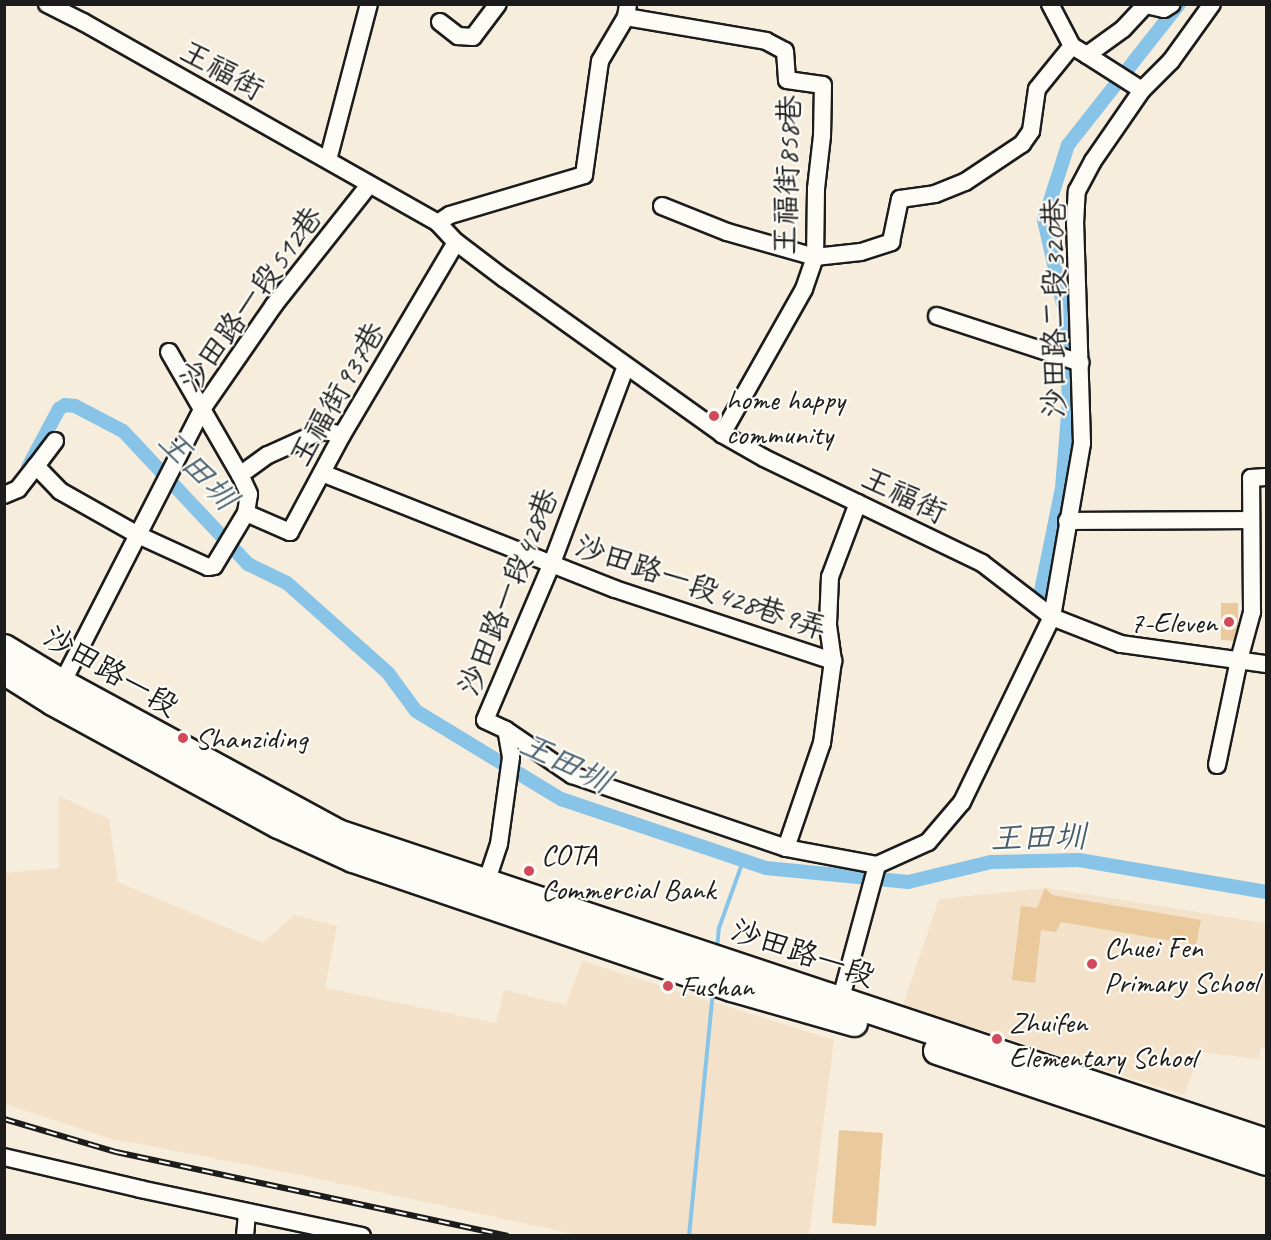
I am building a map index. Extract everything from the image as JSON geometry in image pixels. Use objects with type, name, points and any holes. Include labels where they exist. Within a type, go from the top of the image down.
[{"type":"main road","name":"沙田路一段","points":[[7,659],[57,692],[279,825],[353,858],[428,886],[483,892],[732,988],[838,1009],[1100,1095],[1266,1142]]},
{"type":"main road","name":"沙田路一段","points":[[1100,1095],[1266,1162]]},
{"type":"street","name":"王福街","points":[[47,4],[369,185]]},
{"type":"street","points":[[328,160],[369,4]]},
{"type":"street","points":[[440,22],[458,36],[473,37],[498,4]]},
{"type":"street","points":[[1050,4],[1079,50],[1142,90]]},
{"type":"street","points":[[662,206],[727,232],[815,257],[861,252],[891,242],[900,199],[936,194],[965,182],[1022,144],[1031,131],[1037,89],[1079,50],[1123,29],[1146,5],[1164,9],[1172,4]]},
{"type":"street","name":"沙田路二段320巷","points":[[877,865],[928,842],[962,802],[1052,617],[1082,443],[1075,224],[1077,191],[1093,161],[1142,90],[1171,61],[1212,4]]},
{"type":"street","points":[[438,223],[450,215],[584,175],[600,61],[627,11]]},
{"type":"street","name":"王福街858巷","points":[[627,11],[766,41],[785,51],[787,80],[824,85],[822,136],[816,189],[815,257],[804,289],[722,434]]},
{"type":"street","points":[[369,185],[438,223],[456,242]]},
{"type":"street","name":"沙田路一段512巷","points":[[57,692],[202,409],[274,305],[369,185]]},
{"type":"street","name":"王福街","points":[[456,242],[722,434],[764,458],[982,563],[1052,617],[1121,644],[1266,664]]},
{"type":"street","name":"王福街937巷","points":[[246,513],[290,532],[342,435],[456,242]]},
{"type":"street","points":[[937,316],[1081,363]]},
{"type":"street","points":[[36,466],[60,491],[138,535],[208,567],[214,566],[246,513],[250,501],[249,494],[169,352]]},
{"type":"street","name":"沙田路一段428巷","points":[[483,892],[499,844],[512,757],[506,730],[485,720],[552,563],[626,366]]},
{"type":"street","points":[[240,475],[268,455],[317,433],[325,431],[342,435]]},
{"type":"street","points":[[4,495],[18,489],[55,441]]},
{"type":"street","name":"沙田路一段428巷9弄","points":[[322,473],[615,589],[833,661]]},
{"type":"street","points":[[1217,765],[1239,660],[1252,612],[1251,478],[1266,477]]},
{"type":"street","points":[[786,848],[822,742],[833,661],[828,624],[830,577],[858,503]]},
{"type":"street","points":[[1067,521],[1251,520]]},
{"type":"street","points":[[506,730],[572,775],[786,848],[877,865],[838,1009]]},
{"type":"street","points":[[4,1157],[362,1236]]},
{"type":"street","points":[[245,1236],[247,1212]]},
{"type":"shaded area","points":[[59,796],[109,819],[118,882],[263,943],[294,915],[337,926],[325,988],[496,1023],[504,990],[566,1005],[582,961],[834,1040],[809,1235],[578,1235],[305,1176],[108,1138],[5,1104],[5,873],[59,868]]},
{"type":"shaded area","name":"Chuei Fen Primary School","points":[[1047,888],[1266,923],[1266,1048],[1261,1048],[1259,1059],[1200,1052],[1184,1095],[903,1005],[939,899]]},
{"type":"building","name":"7-Eleven","points":[[1221,603],[1238,603],[1238,641],[1221,640]]},
{"type":"building","points":[[1045,888],[1052,895],[1201,920],[1196,945],[1061,922],[1056,932],[1041,930],[1035,983],[1012,980],[1021,906],[1037,908]]},
{"type":"building","points":[[839,1130],[883,1133],[876,1226],[832,1223]]},
{"type":"waterway","points":[[1041,591],[1062,488],[1069,402],[1065,313],[1044,220],[1068,145],[1179,4]]},
{"type":"waterway","name":"王田圳","points":[[28,467],[59,409],[65,405],[75,406],[123,431],[248,564],[287,583],[388,673],[416,711],[561,799],[766,868],[908,882],[991,862],[1079,860],[1266,892]]},
{"type":"waterway","points":[[717,949],[719,928],[743,861]]},
{"type":"waterway","points":[[689,1236],[713,992]]},
{"type":"railway","points":[[4,1119],[116,1152],[508,1236]]},
{"type":"place","name":"home happy community","points":[[714,416]]},
{"type":"place","name":"7-Eleven","points":[[1229,622]]},
{"type":"place","name":"Shanziding","points":[[183,738]]},
{"type":"place","name":"COTA Commercial Bank","points":[[529,871]]},
{"type":"place","name":"Chuei Fen Primary School","points":[[1092,964]]},
{"type":"place","name":"Fushan","points":[[668,986]]},
{"type":"place","name":"Zhuifen Elementary School","points":[[997,1039]]}]
